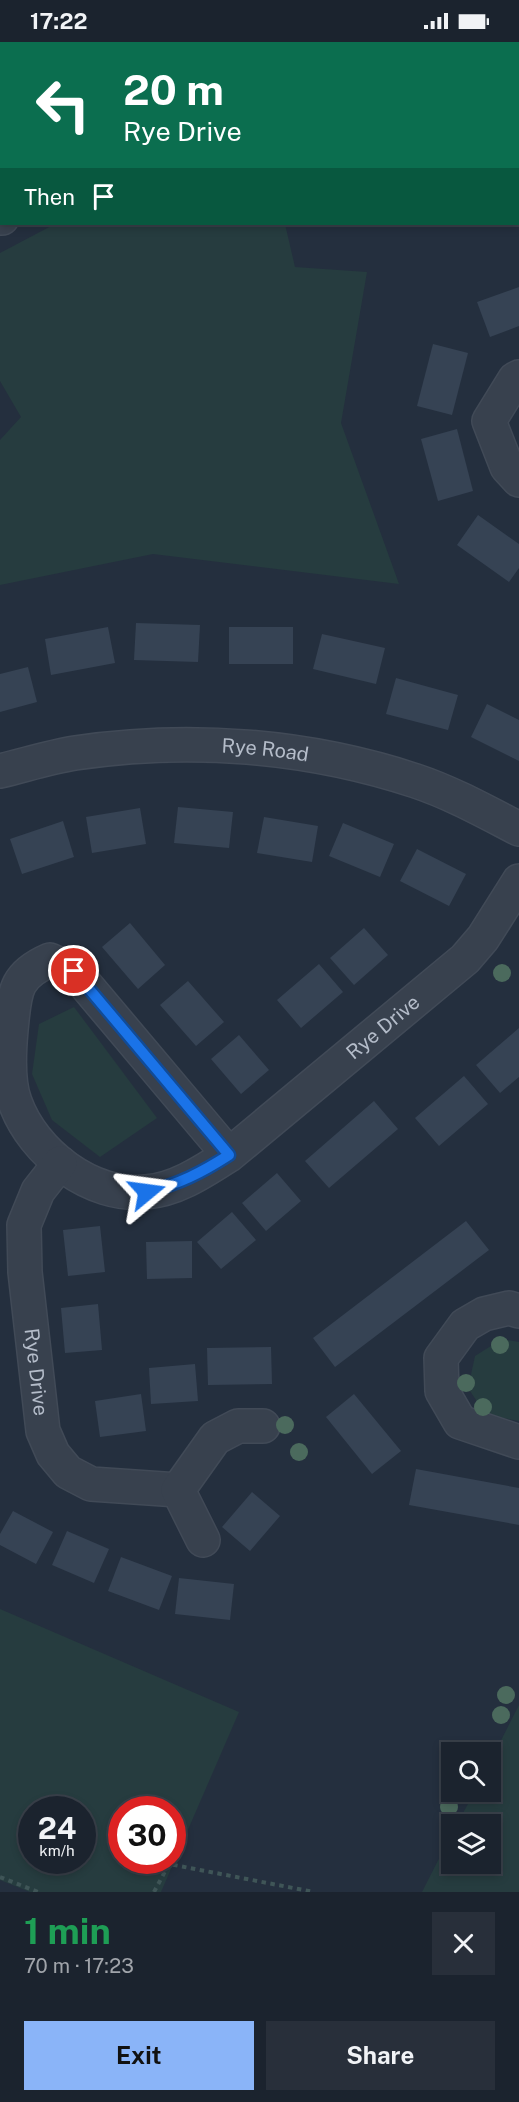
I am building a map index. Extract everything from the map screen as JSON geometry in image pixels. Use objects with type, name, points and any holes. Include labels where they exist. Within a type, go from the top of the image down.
[{"type":"street","points":[[519,377],[515,379],[489,421],[507,467],[519,480]]},
{"type":"street","name":"Rye Road","points":[[0,771],[73,753],[138,745],[208,744],[278,751],[345,762],[417,782],[478,807],[519,829]]},
{"type":"street","name":"Rye Drive","points":[[229,1155],[74,971],[50,960],[31,969],[15,993],[9,1058],[15,1102],[33,1136],[60,1163],[88,1181],[119,1192],[147,1192],[175,1185],[202,1173],[229,1155],[465,959],[483,938],[519,881]]},
{"type":"street","name":"Rye Drive","points":[[60,1163],[38,1191],[24,1225],[25,1272],[43,1431],[53,1454],[68,1472],[91,1485],[178,1490]]},
{"type":"street","points":[[519,1311],[509,1308],[484,1314],[465,1325],[441,1358],[442,1392],[460,1422],[519,1442]]},
{"type":"street","points":[[203,1539],[178,1490],[215,1438],[238,1426],[263,1426]]},
{"type":"path","points":[[154,1892],[169,1864],[314,1892]]},
{"type":"path","points":[[0,1877],[38,1892]]},
{"type":"green space","points":[[53,225],[285,225],[295,267],[367,272],[341,423],[399,584],[153,554],[0,585],[0,440],[21,417],[0,381],[0,253]]},
{"type":"green space","points":[[74,1007],[157,1118],[100,1157],[52,1120],[32,1074],[39,1024]]},
{"type":"green space","points":[[502,1339],[519,1342],[519,1421],[486,1415],[468,1388],[475,1356]]},
{"type":"green space","points":[[0,1609],[239,1712],[186,1834],[186,1796],[108,1796],[108,1874],[169,1874],[161,1892],[30,1892],[0,1880]]},
{"type":"green space","points":[[519,1705],[519,1892],[422,1892],[441,1855],[441,1874],[501,1874],[501,1814],[462,1814],[469,1802],[501,1802],[500,1742]]},
{"type":"building","points":[[519,287],[519,326],[490,337],[477,302]]},
{"type":"building","points":[[433,344],[468,353],[452,415],[417,406]]},
{"type":"building","points":[[457,429],[473,491],[438,501],[421,439]]},
{"type":"building","points":[[478,515],[519,544],[519,568],[509,582],[457,545]]},
{"type":"building","points":[[136,623],[200,625],[198,662],[134,660]]},
{"type":"building","points":[[108,627],[115,663],[51,675],[45,639]]},
{"type":"building","points":[[229,627],[293,627],[293,664],[229,664]]},
{"type":"building","points":[[322,634],[385,648],[376,684],[313,669]]},
{"type":"building","points":[[28,667],[37,702],[0,712],[0,674]]},
{"type":"building","points":[[396,678],[458,695],[448,730],[386,714]]},
{"type":"building","points":[[487,704],[519,720],[519,761],[471,737]]},
{"type":"building","points":[[178,807],[233,812],[229,848],[174,843]]},
{"type":"building","points":[[140,808],[146,844],[92,853],[86,817]]},
{"type":"building","points":[[264,817],[318,826],[312,862],[257,853]]},
{"type":"building","points":[[63,821],[74,857],[22,874],[10,839]]},
{"type":"building","points":[[343,823],[394,844],[380,877],[329,856]]},
{"type":"building","points":[[417,849],[466,874],[449,906],[400,881]]},
{"type":"building","points":[[130,923],[165,965],[138,989],[102,947]]},
{"type":"building","points":[[364,928],[388,955],[354,985],[330,958]]},
{"type":"building","points":[[319,964],[343,992],[301,1028],[277,1000]]},
{"type":"building","points":[[188,981],[224,1022],[196,1046],[160,1005]]},
{"type":"building","points":[[519,1028],[519,1077],[500,1093],[476,1065]]},
{"type":"building","points":[[239,1035],[269,1070],[241,1094],[211,1059]]},
{"type":"building","points":[[464,1076],[488,1104],[439,1146],[415,1118]]},
{"type":"building","points":[[374,1101],[398,1129],[329,1188],[305,1161]]},
{"type":"building","points":[[277,1173],[301,1201],[266,1231],[242,1203]]},
{"type":"building","points":[[232,1212],[256,1240],[221,1269],[197,1242]]},
{"type":"building","points":[[466,1221],[489,1250],[335,1367],[313,1338]]},
{"type":"building","points":[[100,1226],[105,1272],[68,1276],[63,1230]]},
{"type":"building","points":[[192,1241],[192,1278],[147,1279],[146,1242]]},
{"type":"building","points":[[98,1304],[102,1350],[65,1353],[61,1308]]},
{"type":"building","points":[[271,1347],[272,1384],[208,1385],[207,1348]]},
{"type":"building","points":[[195,1364],[198,1401],[151,1404],[149,1368]]},
{"type":"building","points":[[141,1394],[146,1431],[100,1437],[95,1401]]},
{"type":"building","points":[[354,1394],[401,1451],[372,1474],[326,1417]]},
{"type":"building","points":[[416,1469],[519,1488],[519,1525],[409,1505]]},
{"type":"building","points":[[252,1492],[280,1516],[250,1551],[222,1527]]},
{"type":"building","points":[[13,1511],[53,1532],[36,1564],[0,1545],[0,1534]]},
{"type":"building","points":[[67,1531],[109,1549],[94,1583],[52,1565]]},
{"type":"building","points":[[121,1557],[172,1576],[159,1610],[108,1591]]},
{"type":"building","points":[[179,1578],[234,1584],[230,1620],[175,1614]]},
{"type":"route","points":[[74,971],[229,1155],[202,1173],[175,1185],[147,1192]]}]
